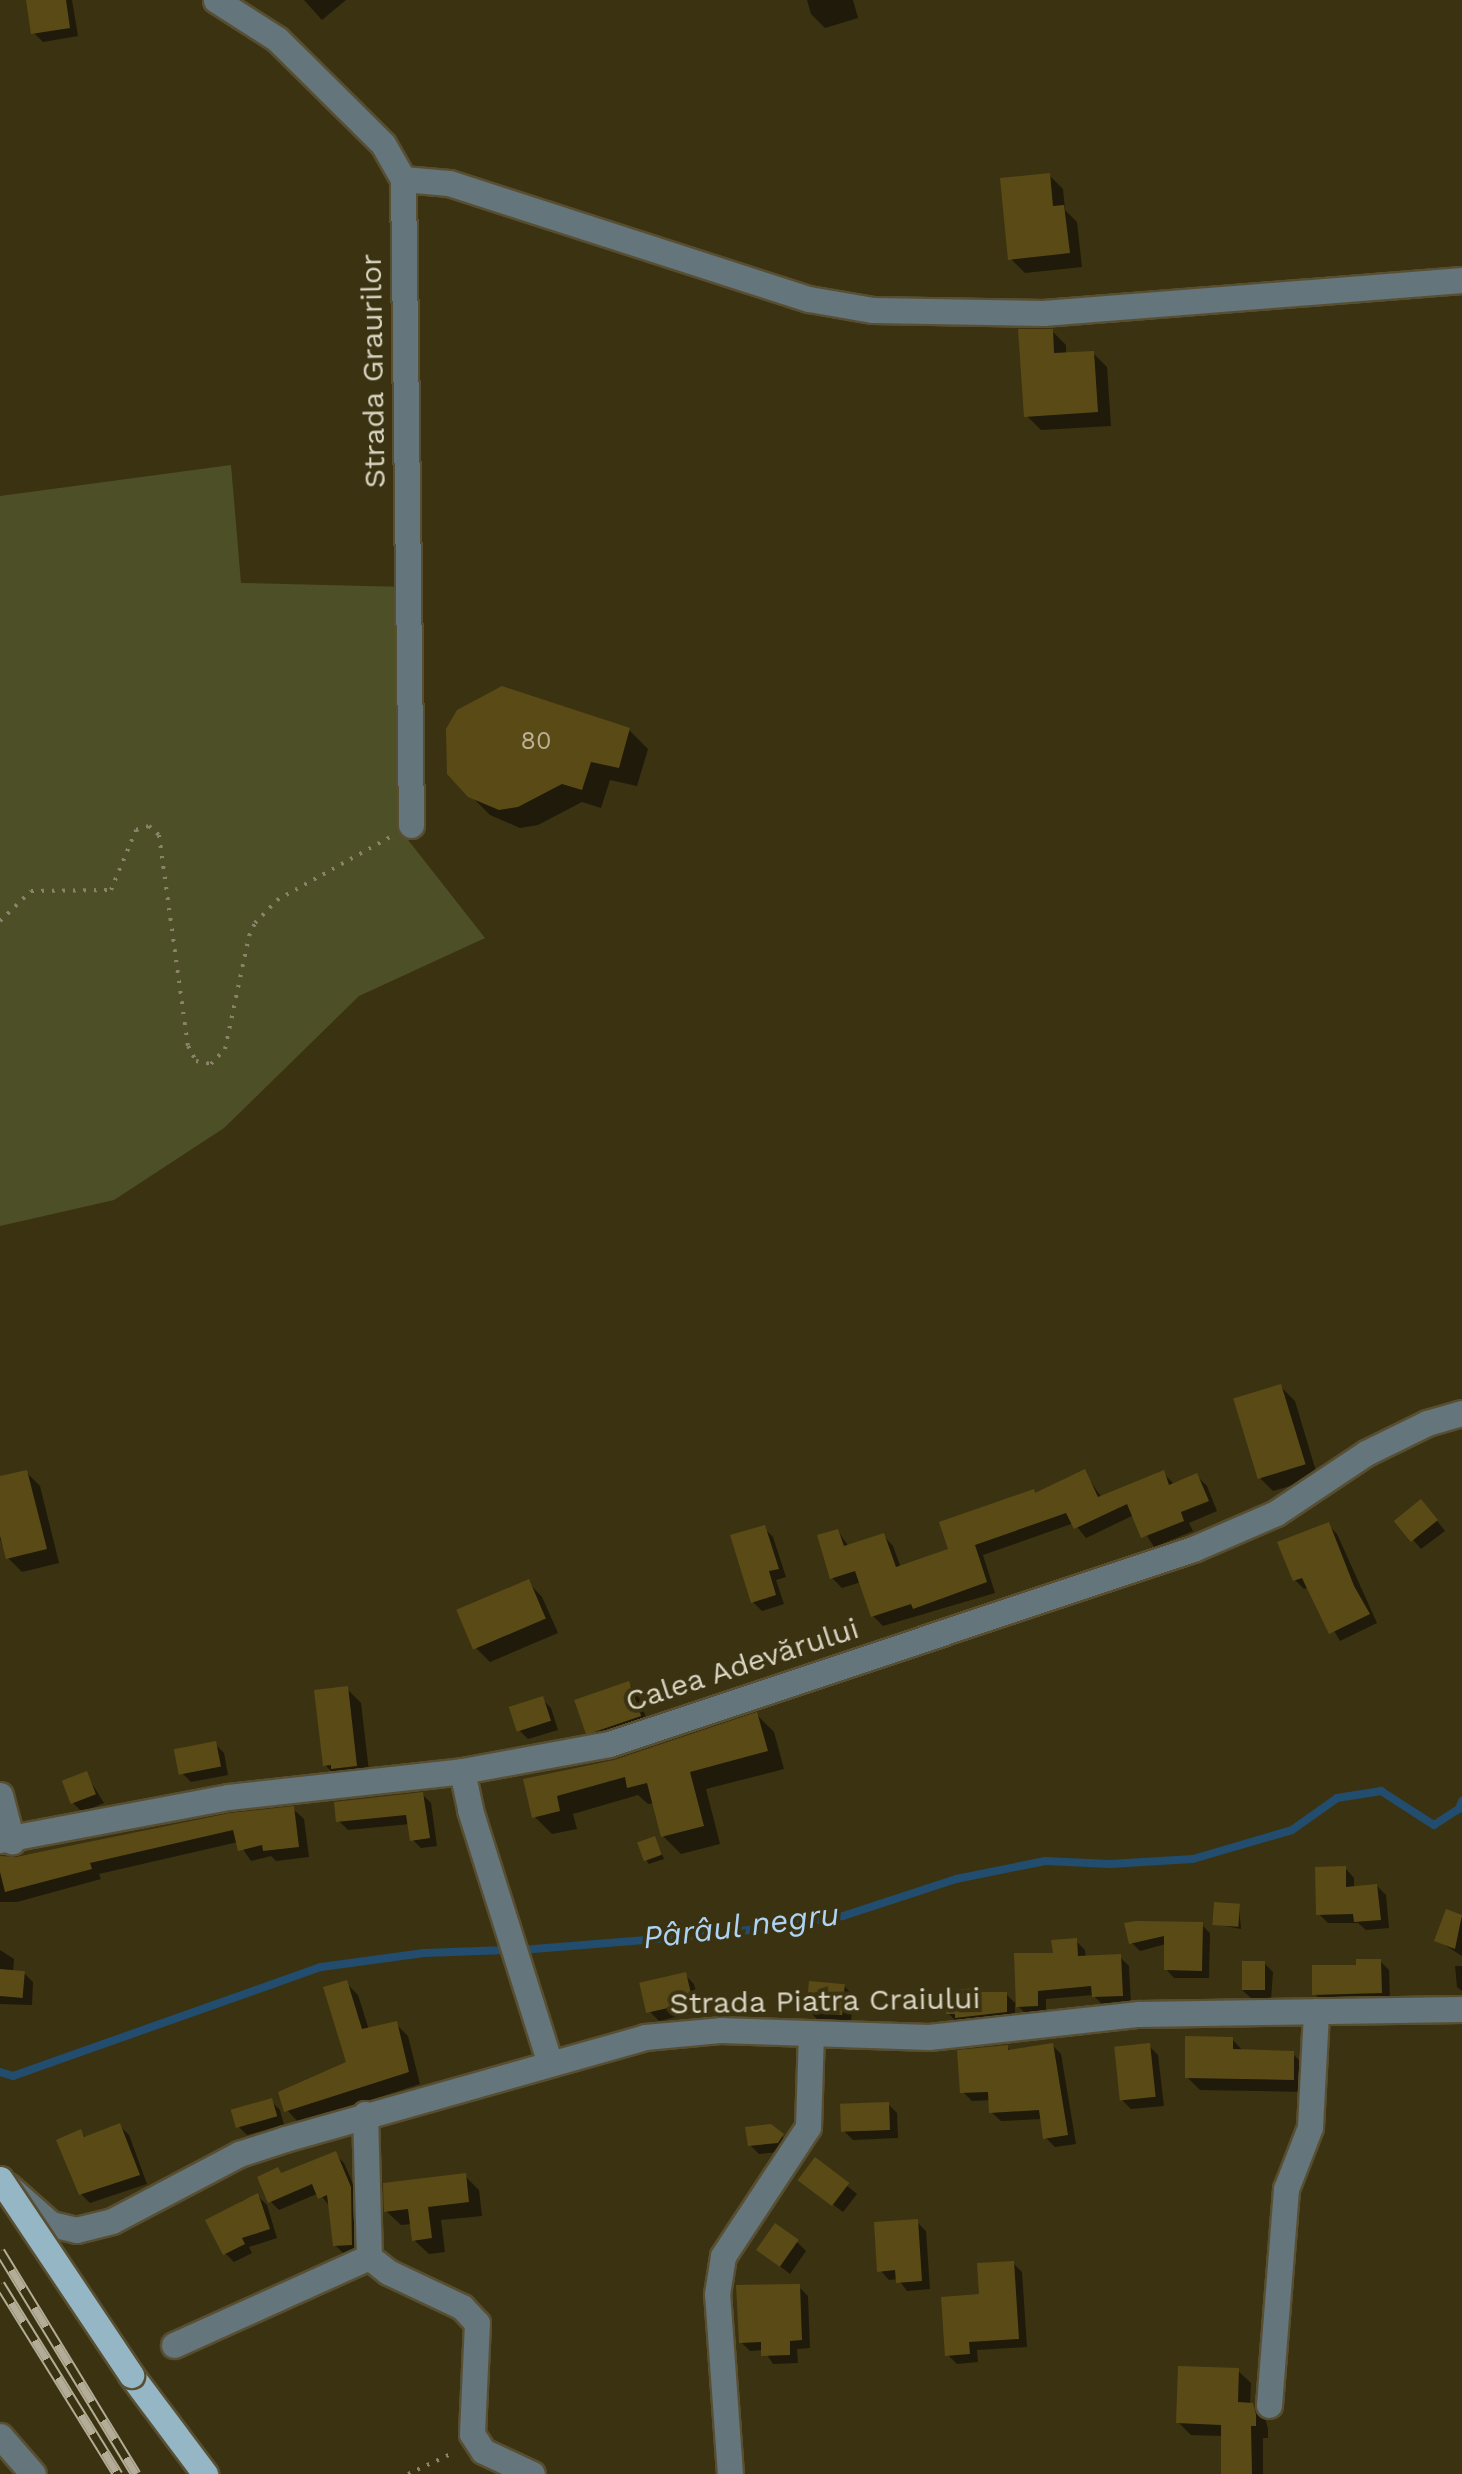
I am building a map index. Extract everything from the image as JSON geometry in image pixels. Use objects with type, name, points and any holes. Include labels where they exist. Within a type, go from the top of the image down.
[{"type":"main road","points":[[0,2180],[131,2374],[205,2474]]},
{"type":"street","points":[[216,0],[277,40],[383,144],[403,180],[449,183],[810,299],[873,310],[1044,313],[1462,280]]},
{"type":"street","name":"Strada Graurilor","points":[[403,180],[411,825]]},
{"type":"street","name":"Calea Adevărului","points":[[6,1841],[228,1797],[462,1771],[608,1744],[1194,1549],[1276,1512],[1366,1452],[1426,1423],[1462,1413]]},
{"type":"street","points":[[462,1771],[470,1810],[549,2061]]},
{"type":"street","points":[[0,1795],[6,1841]]},
{"type":"street","name":"Strada Piatra Craiului","points":[[0,2180],[51,2224],[76,2230],[112,2221],[239,2154],[549,2061],[645,2038],[720,2030],[928,2037],[1139,2014],[1462,2009]]},
{"type":"street","points":[[1269,2406],[1286,2190],[1310,2128],[1316,2011]]},
{"type":"street","points":[[730,2474],[717,2294],[722,2256],[808,2127],[811,2034]]},
{"type":"street","points":[[364,2114],[369,2257],[388,2272],[462,2306],[477,2322],[480,2332],[472,2423],[476,2442],[483,2451],[532,2474]]},
{"type":"street","points":[[174,2345],[369,2257]]},
{"type":"street","points":[[0,2436],[32,2474]]},
{"type":"path","points":[[0,921],[30,891],[111,890],[136,830],[150,826],[159,835],[188,1046],[196,1062],[211,1064],[225,1049],[255,923],[278,900],[411,825]]},
{"type":"path","points":[[408,2474],[476,2442]]},
{"type":"green space","points":[[231,465],[241,583],[407,587],[401,831],[485,938],[359,996],[224,1128],[114,1200],[0,1226],[0,496]]},
{"type":"building","points":[[26,0],[66,0],[70,28],[31,34]]},
{"type":"building","points":[[1050,173],[1053,206],[1064,205],[1070,253],[1008,260],[1000,178]]},
{"type":"building","points":[[1018,329],[1053,329],[1054,353],[1094,351],[1098,412],[1024,417]]},
{"type":"building","points":[[502,686],[630,728],[619,768],[591,762],[582,790],[562,784],[518,807],[499,810],[468,797],[447,774],[446,729],[457,710]]},
{"type":"building","points":[[1281,1384],[1306,1464],[1258,1479],[1233,1399]]},
{"type":"building","points":[[1085,1469],[1098,1497],[1164,1470],[1169,1485],[1197,1473],[1209,1501],[1181,1512],[1184,1521],[1141,1538],[1127,1504],[1074,1529],[1066,1513],[975,1545],[987,1582],[913,1609],[911,1604],[871,1617],[855,1571],[830,1579],[817,1535],[838,1529],[844,1546],[884,1533],[896,1567],[948,1549],[939,1522],[1034,1489],[1035,1493]]},
{"type":"building","points":[[27,1470],[47,1549],[6,1559],[0,1536],[0,1476]]},
{"type":"building","points":[[1421,1499],[1438,1520],[1411,1542],[1394,1521]]},
{"type":"building","points":[[1329,1522],[1354,1586],[1370,1614],[1329,1634],[1302,1578],[1293,1581],[1277,1542]]},
{"type":"building","points":[[765,1525],[779,1569],[769,1571],[776,1595],[751,1603],[730,1535]]},
{"type":"building","points":[[529,1579],[546,1619],[473,1649],[456,1610]]},
{"type":"building","points":[[629,1681],[641,1716],[586,1735],[574,1700]]},
{"type":"building","points":[[348,1686],[357,1766],[331,1769],[331,1765],[323,1766],[314,1690]]},
{"type":"building","points":[[543,1696],[551,1721],[517,1732],[509,1707]]},
{"type":"building","points":[[757,1712],[768,1751],[690,1772],[704,1826],[661,1837],[647,1783],[627,1788],[625,1777],[557,1796],[560,1811],[532,1818],[523,1779],[614,1760]]},
{"type":"building","points":[[216,1741],[221,1767],[179,1775],[174,1749]]},
{"type":"building","points":[[87,1771],[96,1794],[71,1804],[62,1781]]},
{"type":"building","points":[[423,1792],[430,1838],[410,1841],[406,1815],[336,1822],[334,1802]]},
{"type":"building","points":[[294,1806],[299,1847],[263,1851],[262,1845],[238,1851],[233,1830],[90,1863],[92,1869],[5,1892],[0,1856],[15,1857],[230,1813]]},
{"type":"building","points":[[655,1836],[662,1855],[644,1861],[637,1842]]},
{"type":"building","points":[[1346,1866],[1346,1887],[1377,1884],[1381,1920],[1354,1922],[1353,1914],[1316,1915],[1315,1867]]},
{"type":"building","points":[[1214,1902],[1240,1904],[1238,1927],[1212,1925]]},
{"type":"building","points":[[1446,1909],[1462,1915],[1455,1949],[1434,1941]]},
{"type":"building","points":[[1203,1922],[1202,1971],[1164,1970],[1164,1936],[1129,1944],[1124,1923]]},
{"type":"building","points":[[1077,1938],[1078,1956],[1121,1954],[1123,1996],[1092,1997],[1091,1986],[1038,1991],[1038,2006],[1016,2007],[1014,1953],[1053,1953],[1051,1940]]},
{"type":"building","points":[[1356,1959],[1381,1959],[1382,1993],[1312,1995],[1312,1965],[1356,1965]]},
{"type":"building","points":[[1242,1961],[1265,1961],[1265,1990],[1242,1990]]},
{"type":"building","points":[[0,1969],[25,1971],[23,1998],[0,1996]]},
{"type":"building","points":[[686,1972],[693,2002],[646,2013],[639,1983]]},
{"type":"building","points":[[347,1980],[362,2029],[397,2021],[409,2072],[284,2112],[278,2092],[346,2062],[323,1987]]},
{"type":"building","points":[[809,1981],[845,1984],[842,2015],[806,2012]]},
{"type":"building","points":[[975,1988],[976,1992],[1007,1992],[1007,2012],[955,2018],[955,2014],[946,2014],[944,1991]]},
{"type":"building","points":[[1185,2036],[1233,2037],[1233,2049],[1294,2051],[1294,2080],[1185,2078]]},
{"type":"building","points":[[1053,2043],[1068,2135],[1043,2139],[1039,2110],[989,2113],[988,2092],[960,2093],[957,2050],[1008,2045],[1008,2050]]},
{"type":"building","points":[[1150,2043],[1156,2097],[1120,2100],[1114,2047]]},
{"type":"building","points":[[272,2098],[277,2116],[236,2128],[231,2110]]},
{"type":"building","points":[[889,2102],[890,2130],[841,2132],[840,2104]]},
{"type":"building","points":[[120,2123],[140,2175],[79,2195],[56,2140],[81,2129],[84,2137]]},
{"type":"building","points":[[771,2124],[784,2134],[778,2143],[748,2146],[745,2127]]},
{"type":"building","points":[[336,2151],[351,2187],[352,2245],[333,2246],[327,2195],[318,2199],[312,2184],[268,2203],[257,2177],[278,2167],[281,2173]]},
{"type":"building","points":[[815,2157],[849,2183],[832,2206],[798,2180]]},
{"type":"building","points":[[466,2173],[469,2202],[428,2207],[432,2238],[412,2241],[408,2209],[384,2212],[383,2183]]},
{"type":"building","points":[[258,2193],[270,2229],[242,2238],[245,2244],[223,2255],[205,2220]]},
{"type":"building","points":[[918,2219],[922,2281],[896,2283],[895,2270],[877,2272],[874,2222]]},
{"type":"building","points":[[775,2223],[799,2240],[780,2267],[756,2250]]},
{"type":"building","points":[[1014,2261],[1019,2339],[969,2342],[970,2354],[945,2356],[941,2297],[979,2294],[977,2263]]},
{"type":"building","points":[[800,2284],[802,2340],[790,2341],[790,2355],[761,2356],[761,2342],[739,2343],[736,2285]]},
{"type":"building","points":[[1178,2366],[1239,2368],[1238,2402],[1253,2403],[1256,2414],[1256,2426],[1251,2426],[1252,2474],[1221,2474],[1221,2425],[1176,2423]]},
{"type":"waterway","name":"Pârâul negru","points":[[521,1950],[721,1934],[843,1916],[956,1879],[1045,1861],[1110,1864],[1193,1859],[1292,1830],[1337,1798],[1381,1791],[1434,1825],[1459,1809],[1462,1801]]},
{"type":"waterway","name":"Pârâul negru","points":[[0,2072],[13,2076],[321,1967],[424,1953],[507,1950]]},
{"type":"railway","points":[[0,2251],[136,2474]]},
{"type":"railway","points":[[0,2284],[118,2474]]}]
